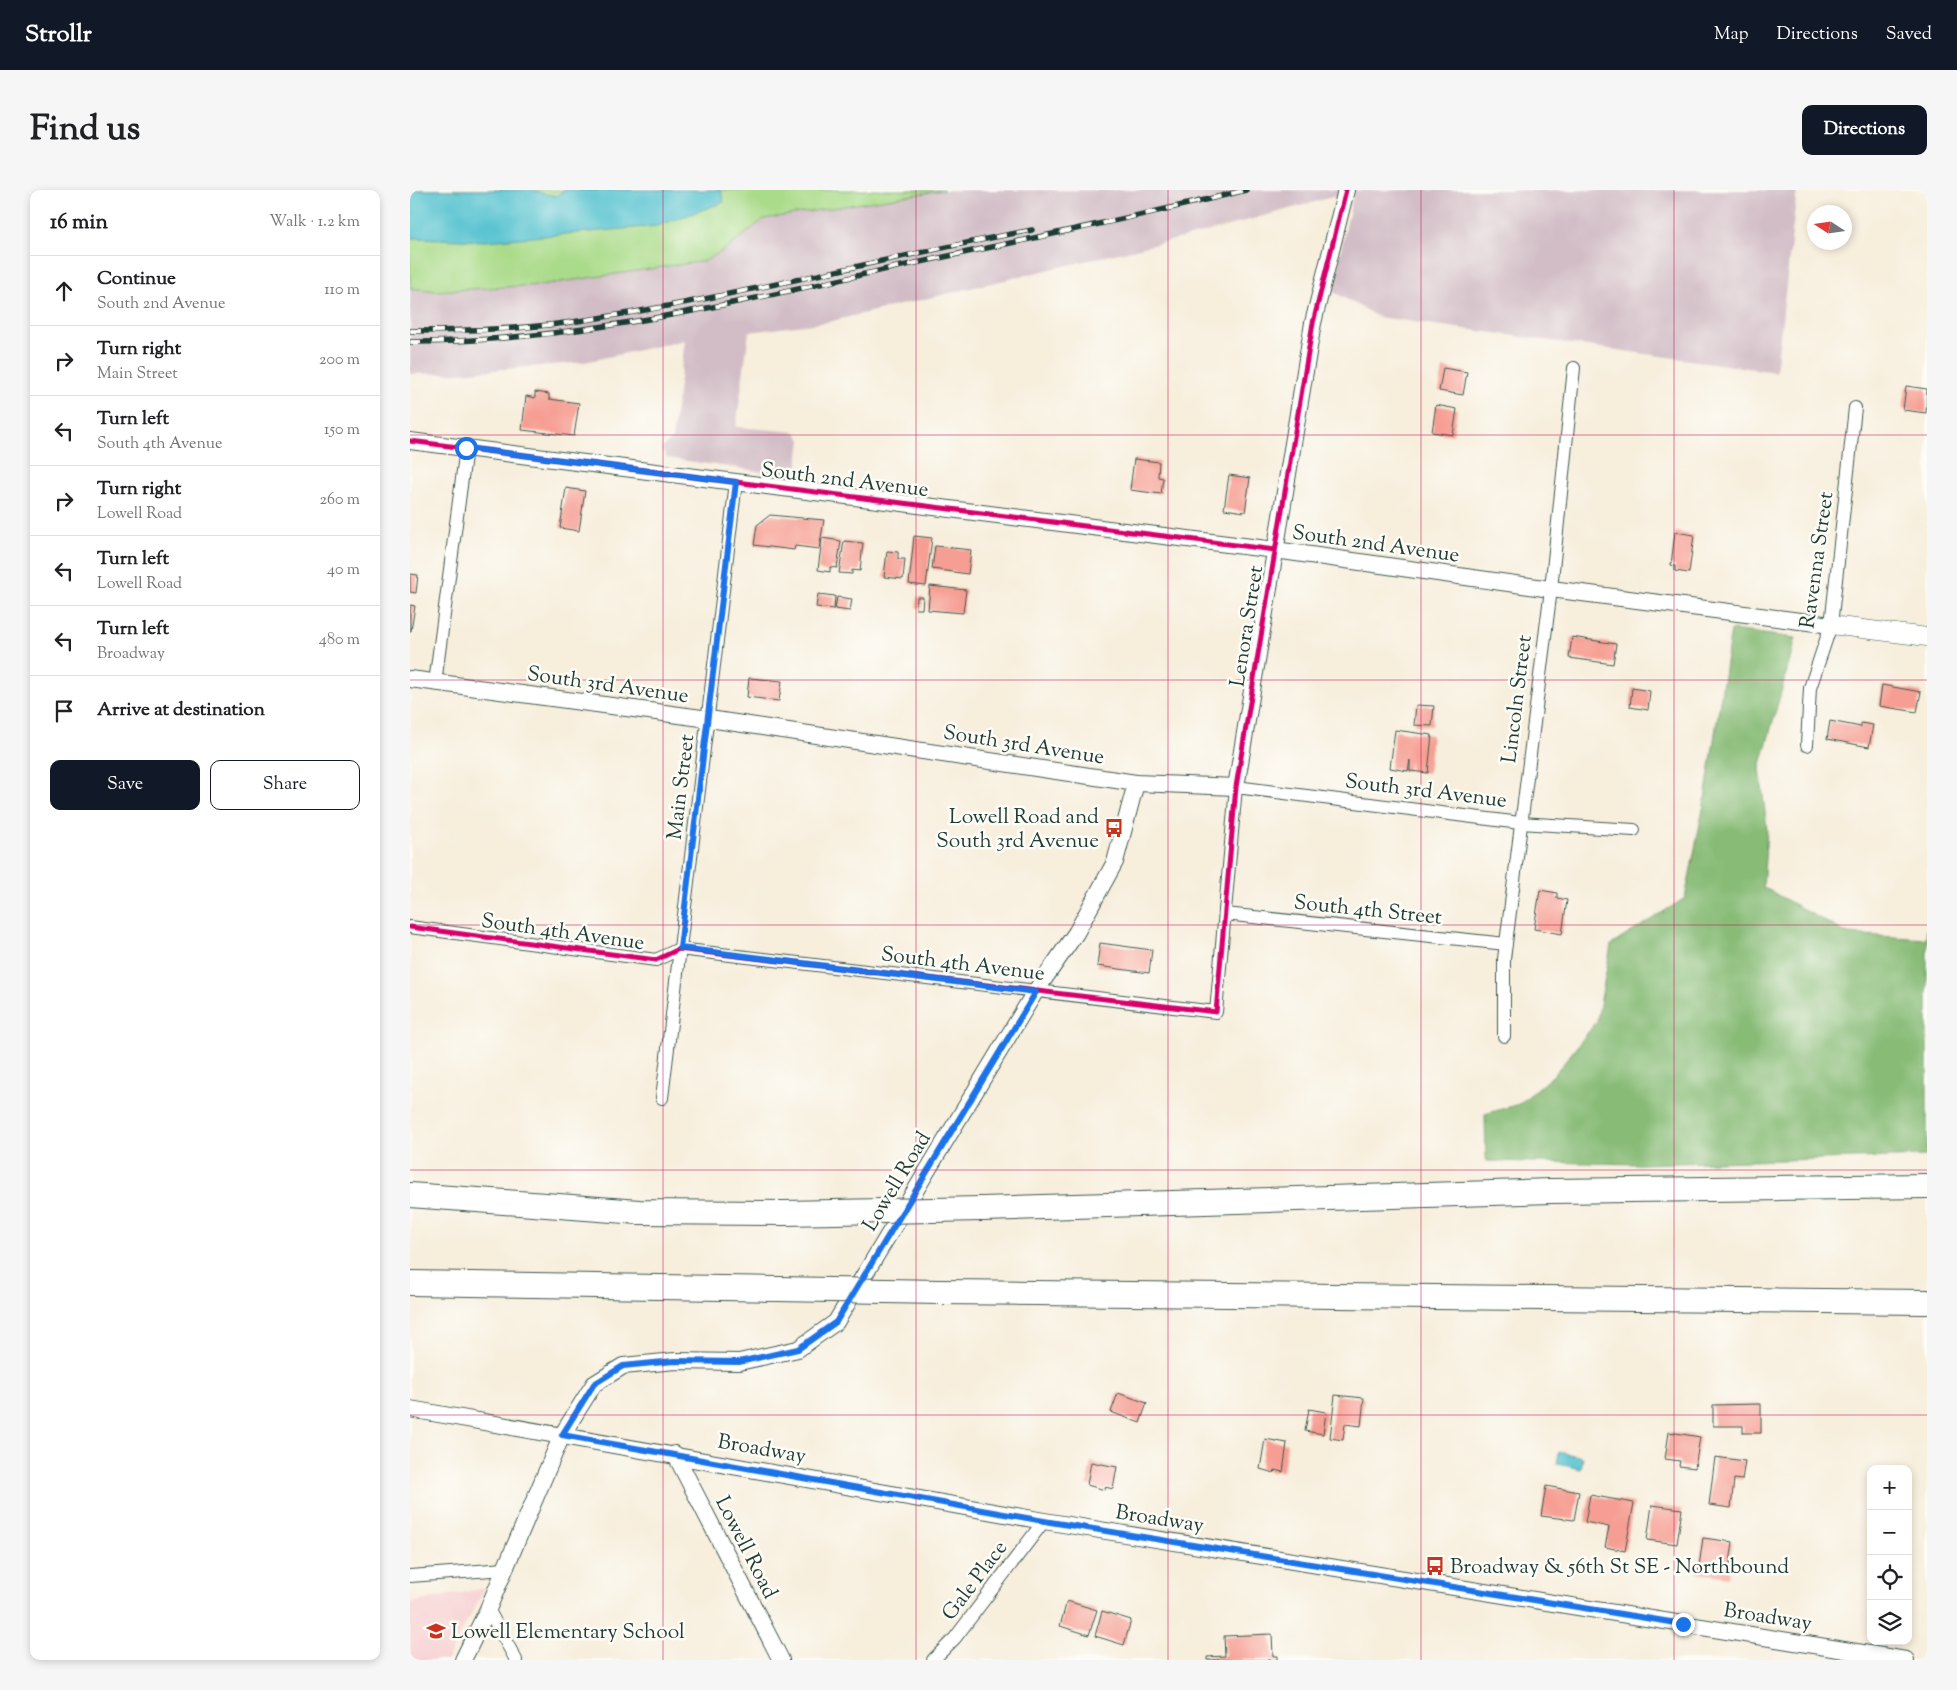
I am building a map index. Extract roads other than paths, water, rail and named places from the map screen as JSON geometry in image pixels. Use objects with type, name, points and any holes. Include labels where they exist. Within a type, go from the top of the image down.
[{"type":"highway","points":[[410,1195],[639,1212],[784,1213],[982,1210],[1552,1191],[1927,1186]]},
{"type":"highway","points":[[410,1283],[939,1292],[1927,1302]]},
{"type":"main road","points":[[1830,625],[1927,637]]},
{"type":"street","name":"Lenora Street","points":[[1216,1012],[1236,787],[1313,323],[1346,190]]},
{"type":"street","name":"Lincoln Street","points":[[1504,1036],[1506,944],[1550,589],[1574,368]]},
{"type":"street","name":"Ravenna Street","points":[[1807,745],[1810,688],[1830,625],[1855,408]]},
{"type":"street","name":"South 2nd Avenue","points":[[410,441],[1275,550],[1550,589],[1830,625]]},
{"type":"street","points":[[435,683],[466,448]]},
{"type":"street","name":"Main Street","points":[[662,1098],[736,482]]},
{"type":"street","name":"South 3rd Avenue","points":[[410,680],[709,719],[1136,783],[1236,787],[1520,823],[1634,830]]},
{"type":"street","name":"Lowell Road","points":[[463,1660],[488,1609],[562,1435],[594,1384],[623,1366],[674,1361],[739,1362],[798,1349],[836,1322],[1036,992],[1076,933],[1115,862],[1136,783]]},
{"type":"street","name":"South 4th Street","points":[[1225,914],[1506,944]]},
{"type":"street","name":"South 4th Avenue","points":[[410,927],[656,960],[680,948],[1216,1012]]},
{"type":"street","name":"Broadway","points":[[410,1409],[675,1454],[1044,1521],[1906,1660]]},
{"type":"street","name":"Lowell Road","points":[[675,1454],[781,1660]]},
{"type":"street","name":"Gale Place","points":[[933,1660],[956,1638],[1044,1521]]},
{"type":"street","points":[[410,1576],[505,1569]]},
{"type":"street","points":[[488,1609],[516,1660]]},
{"type":"water","points":[[410,190],[530,190],[556,196],[564,190],[721,190],[724,202],[657,226],[486,241],[410,238]]},
{"type":"water","points":[[1559,1452],[1583,1457],[1581,1469],[1557,1464]]},
{"type":"railway","points":[[410,342],[530,336],[648,319],[766,296],[1065,232],[1246,190]]},
{"type":"railway","points":[[410,331],[526,327],[624,314],[741,292],[1032,230]]},
{"type":"place","name":"Lowell Road and South 3rd Avenue","points":[[1114,828]]},
{"type":"place","name":"Broadway & 56th St SE - Northbound","points":[[1435,1566]]},
{"type":"place","name":"Lowell Elementary School","points":[[436,1631]]}]
